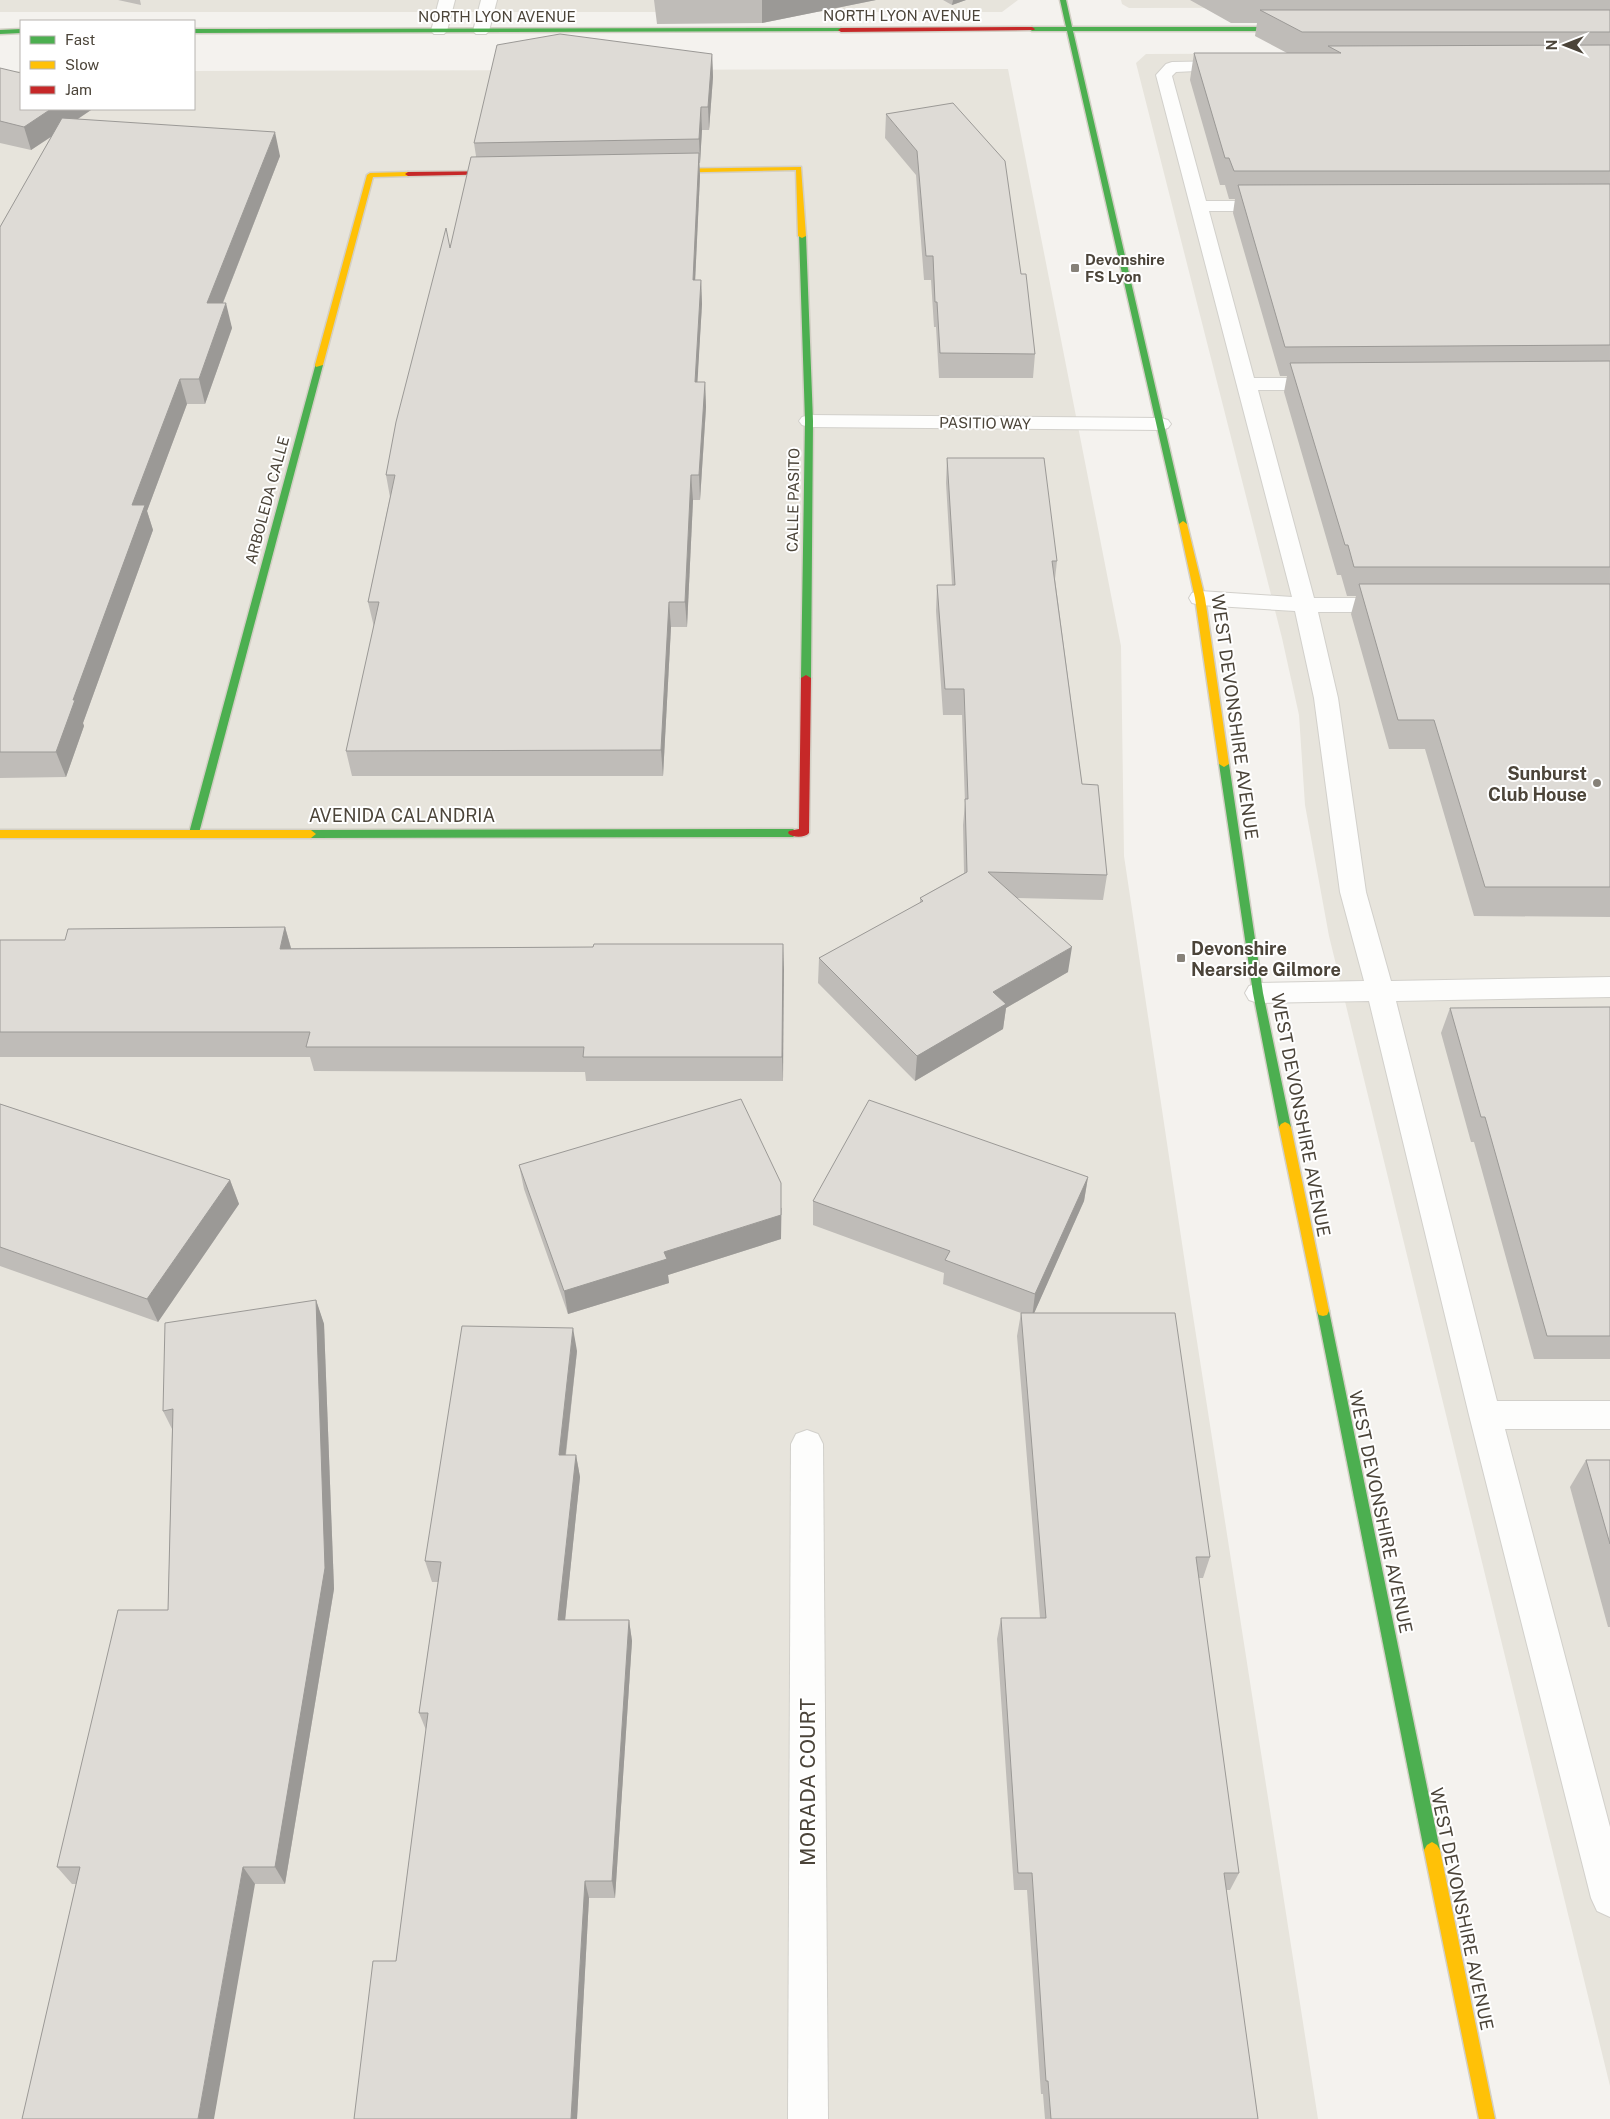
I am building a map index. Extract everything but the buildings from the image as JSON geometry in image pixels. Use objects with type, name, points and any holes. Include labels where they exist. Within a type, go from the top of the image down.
[{"type":"street","points":[[439,31],[447,0]]},
{"type":"street","points":[[481,31],[489,0]]},
{"type":"street","name":"WEST DEVONSHIRE AVENUE","points":[[1063,0],[1200,598],[1258,993],[1487,2119]]},
{"type":"street","name":"NORTH LYON AVENUE","points":[[195,31],[1305,29]]},
{"type":"street","points":[[0,32],[20,32]]},
{"type":"street","points":[[1246,66],[1178,66],[1172,67],[1164,73],[1305,605],[1326,698],[1353,892],[1380,990],[1485,1416],[1610,1898]]},
{"type":"street","name":"CALLE PASITO","points":[[650,171],[799,168],[810,421],[804,833]]},
{"type":"street","name":"ARBOLEDA CALLE","points":[[194,833],[370,175],[520,173]]},
{"type":"street","points":[[1199,206],[1284,206]]},
{"type":"street","points":[[1247,384],[1345,384]]},
{"type":"street","name":"PASITIO WAY","points":[[810,421],[1161,424]]},
{"type":"street","points":[[1200,598],[1305,605],[1407,605]]},
{"type":"street","name":"AVENIDA CALANDRIA","points":[[0,834],[804,833]]},
{"type":"street","points":[[1258,993],[1610,987]]},
{"type":"street","points":[[1485,1416],[1610,1416]]},
{"type":"street","name":"MORADA COURT","points":[[807,1444],[808,2119]]},
{"type":"shaded area","points":[[0,0],[1018,0],[1002,12],[0,12]]},
{"type":"shaded area","points":[[1121,0],[1610,0],[1610,7],[1129,8],[1122,4]]},
{"type":"shaded area","points":[[1610,52],[1610,2086],[1329,936],[1305,805],[1299,715],[1282,638],[1136,63],[1146,54]]},
{"type":"shaded area","points":[[1008,69],[1121,646],[1124,856],[1189,1290],[1318,2119],[0,2119],[0,71],[20,71],[20,110],[195,110],[195,71]]},
{"type":"traffic: fast","points":[[1063,0],[1183,524]]},
{"type":"traffic: fast","points":[[1032,29],[1295,29]]},
{"type":"traffic: fast","points":[[195,31],[841,30]]},
{"type":"traffic: fast","points":[[0,32],[20,31]]},
{"type":"traffic: fast","points":[[802,236],[809,421],[806,678]]},
{"type":"traffic: fast","points":[[194,833],[319,365]]},
{"type":"traffic: fast","points":[[1224,764],[1258,993],[1285,1127]]},
{"type":"traffic: fast","points":[[311,834],[793,833]]},
{"type":"traffic: fast","points":[[1323,1311],[1432,1850]]},
{"type":"traffic: slow","points":[[661,171],[799,168],[802,236]]},
{"type":"traffic: slow","points":[[319,365],[370,175],[408,174]]},
{"type":"traffic: slow","points":[[1183,524],[1200,598],[1224,764]]},
{"type":"traffic: slow","points":[[0,834],[311,834]]},
{"type":"traffic: slow","points":[[1285,1127],[1323,1311]]},
{"type":"traffic: slow","points":[[1432,1850],[1487,2119]]},
{"type":"traffic: jam","points":[[841,30],[1032,29]]},
{"type":"traffic: jam","points":[[408,174],[505,173]]},
{"type":"traffic: jam","points":[[793,833],[804,833],[806,678]]},
{"type":"place","name":"Devonshire FS Lyon","points":[[1075,268]]},
{"type":"place","name":"Sunburst Club House","points":[[1597,783]]},
{"type":"place","name":"Devonshire Nearside Gilmore","points":[[1181,958]]}]
